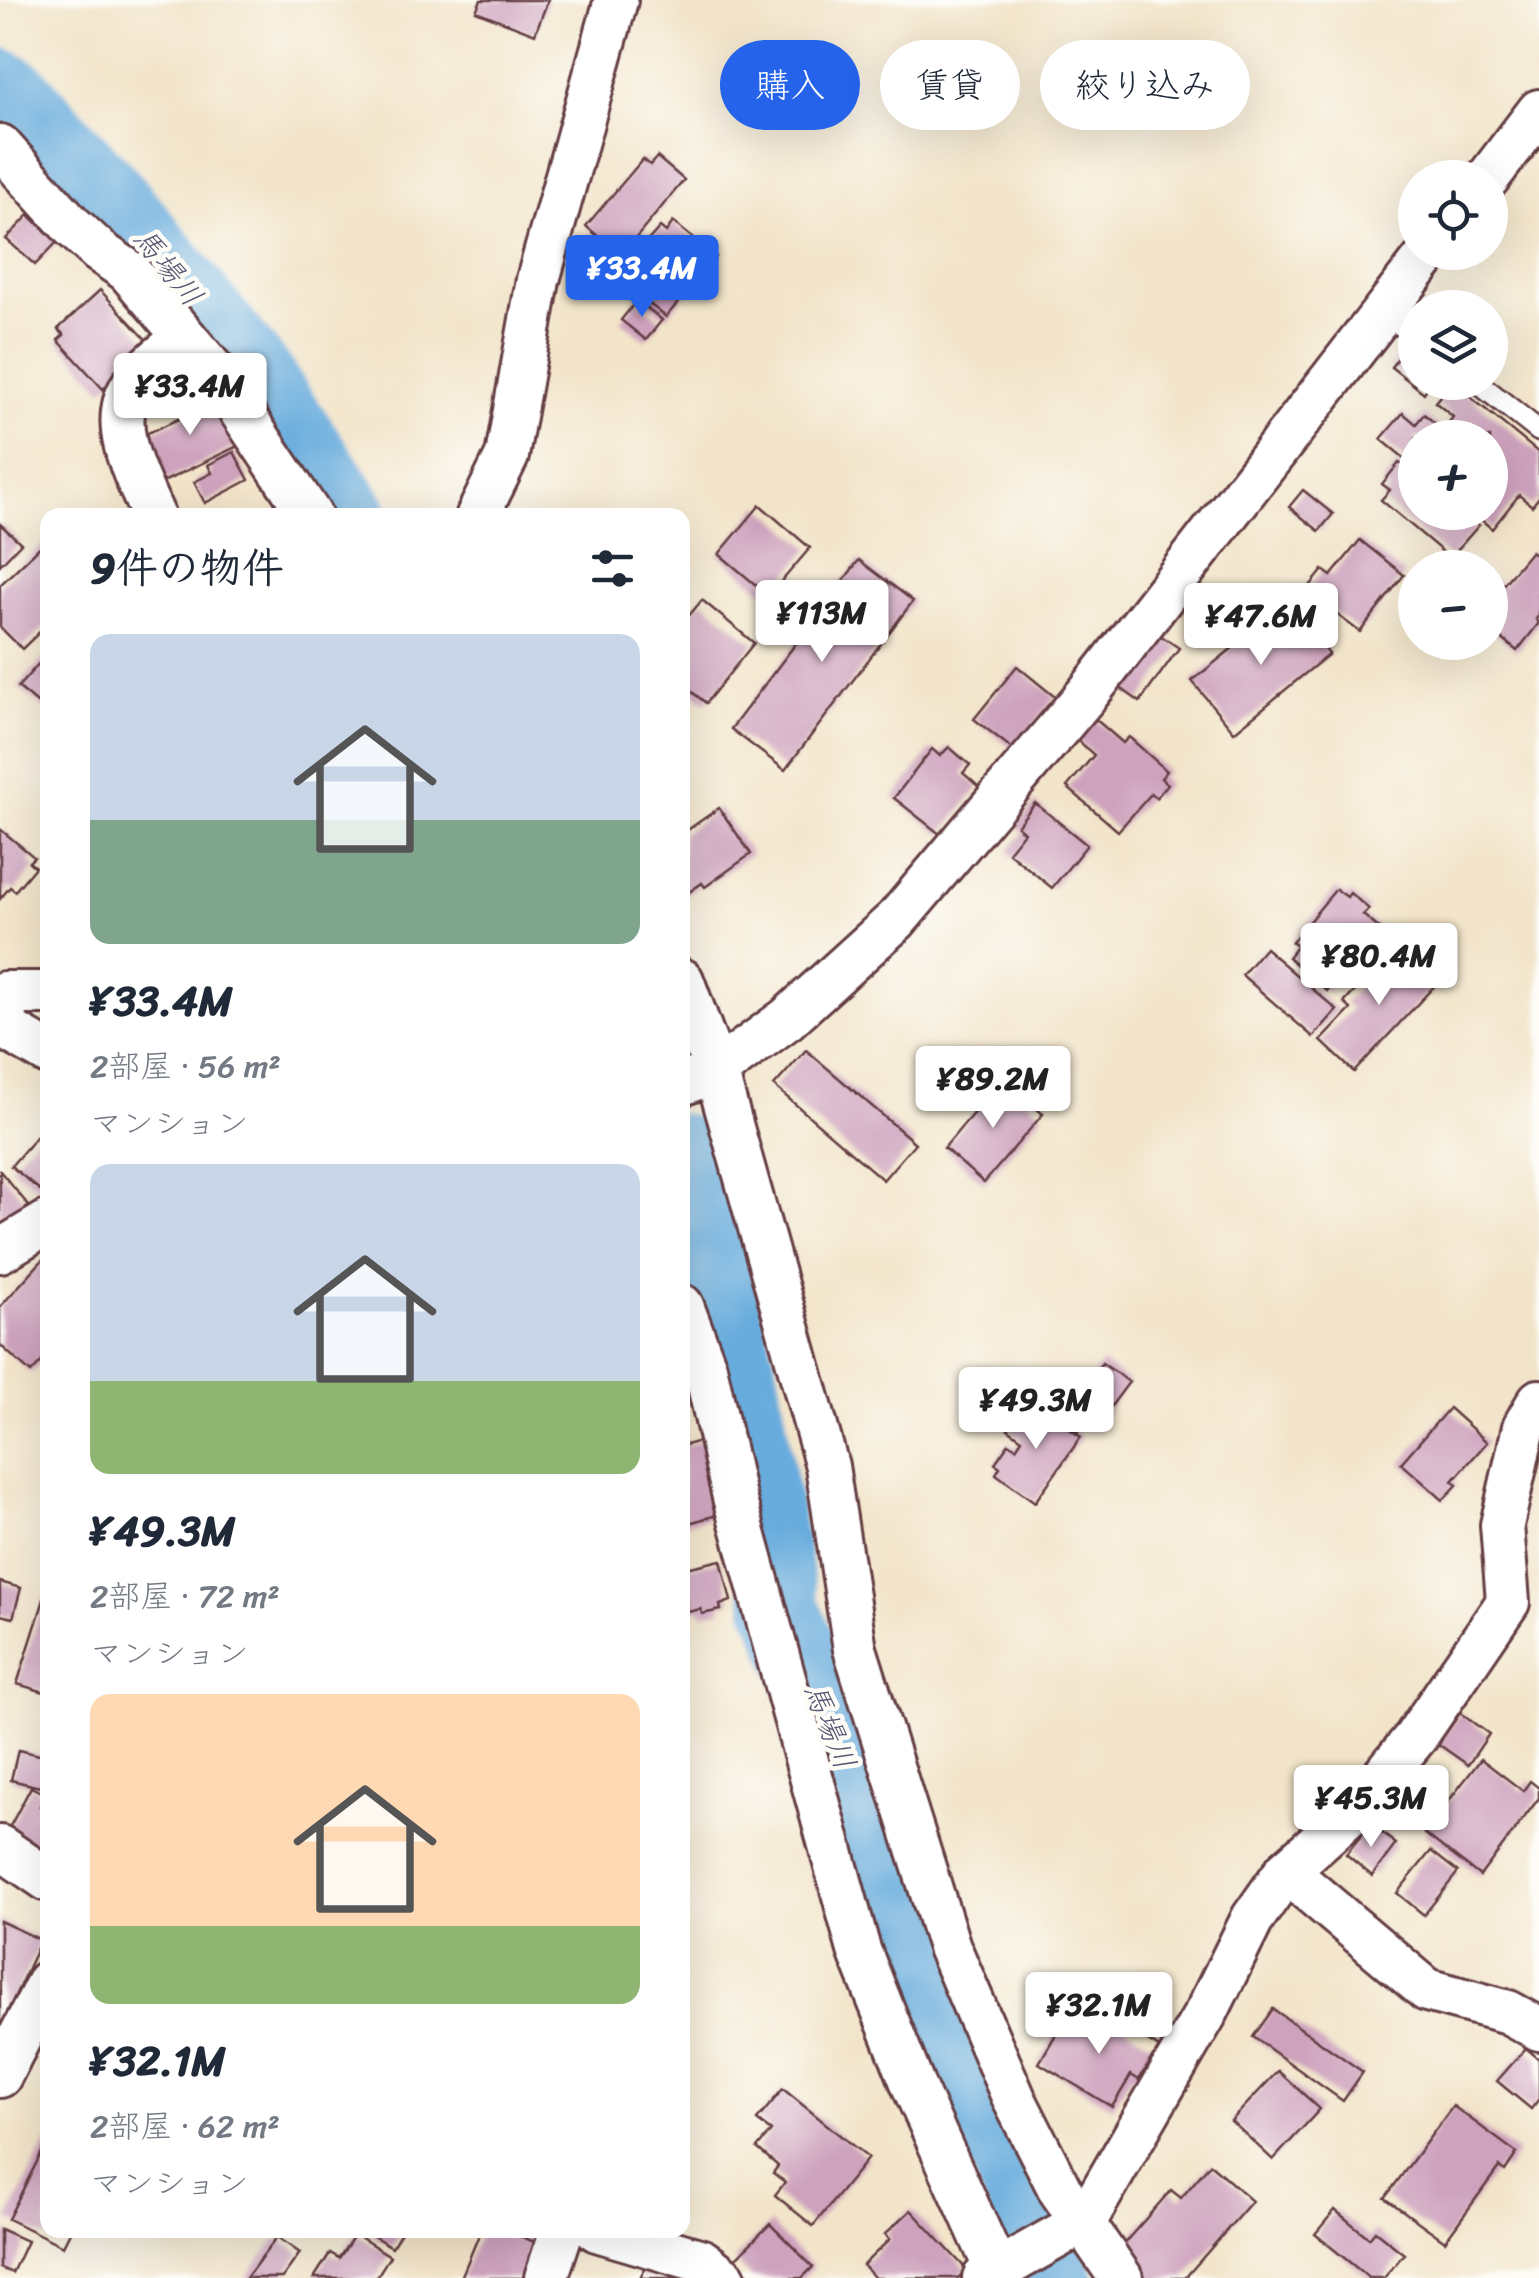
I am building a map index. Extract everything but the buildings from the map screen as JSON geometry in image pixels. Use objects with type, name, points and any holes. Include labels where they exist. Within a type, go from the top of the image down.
[{"type":"street","points":[[481,508],[507,456],[538,280],[616,0]]},
{"type":"street","points":[[1502,160],[1539,111]]},
{"type":"street","points":[[0,146],[71,225],[128,271],[214,371],[305,508]]},
{"type":"street","points":[[699,1078],[786,1019],[896,920],[1398,325]]},
{"type":"street","points":[[150,508],[132,466],[121,419],[130,388],[185,337]]},
{"type":"street","points":[[40,996],[1,1008],[40,1046]]},
{"type":"street","points":[[690,1026],[699,1078],[826,1466],[855,1649],[950,1947],[1015,2101],[1077,2225],[1121,2278]]},
{"type":"street","points":[[0,1252],[40,1227]]},
{"type":"street","points":[[690,1327],[705,1367],[734,1497],[859,1950],[993,2275],[1077,2225],[1207,2011],[1253,1918],[1286,1871],[1358,1806],[1523,1604],[1502,1525],[1524,1428],[1539,1401]]},
{"type":"street","points":[[0,1847],[40,1874]]},
{"type":"street","points":[[1286,1871],[1426,1990],[1508,2012],[1539,2028]]},
{"type":"street","points":[[0,2076],[40,1998]]},
{"type":"street","points":[[546,2278],[559,2238]]},
{"type":"street","points":[[623,2238],[702,2262],[724,2278]]},
{"type":"lane","points":[[1500,400],[1539,431]]},
{"type":"waterway","name":"馬場川","points":[[0,85],[15,94],[115,202],[252,370],[346,508]]},
{"type":"waterway","name":"馬場川","points":[[690,1182],[742,1382],[781,1606],[1056,2278]]}]
